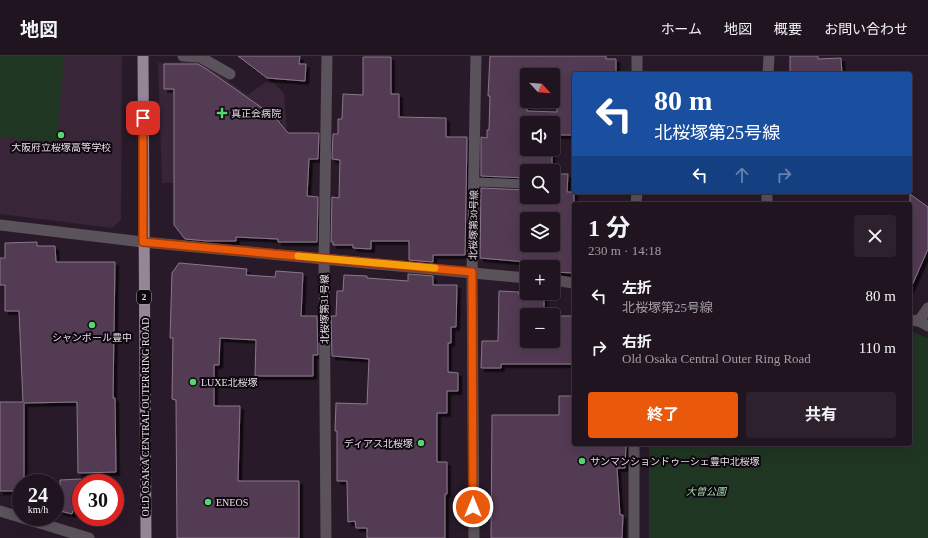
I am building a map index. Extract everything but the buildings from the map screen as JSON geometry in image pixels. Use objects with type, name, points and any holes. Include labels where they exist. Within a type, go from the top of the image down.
[{"type":"main road","name":"OLD OSAKA CENTRAL OUTER RING ROAD","points":[[143,56],[146,538]]},
{"type":"street","points":[[183,56],[200,57],[230,74]]},
{"type":"street","name":"北桜塚第31号線","points":[[326,538],[324,258],[327,56]]},
{"type":"street","name":"北桜塚第30号線","points":[[474,538],[472,272],[476,56]]},
{"type":"street","points":[[637,56],[637,72]]},
{"type":"street","points":[[768,72],[769,56]]},
{"type":"street","points":[[0,225],[143,242],[520,277]]},
{"type":"street","points":[[560,281],[572,282]]},
{"type":"street","points":[[919,322],[928,308]]},
{"type":"street","points":[[634,446],[634,538]]},
{"type":"street","points":[[0,511],[89,538]]},
{"type":"lane","points":[[474,182],[520,184]]},
{"type":"shaded area","name":"大阪府立桜塚高等学校","points":[[0,56],[122,56],[121,220],[112,228],[0,214]]},
{"type":"shaded area","name":"真正会病院","points":[[202,61],[247,95],[266,82],[274,83],[284,93],[287,130],[275,131],[284,182],[162,183],[158,63]]},
{"type":"green space","points":[[0,56],[64,56],[57,142],[0,137]]},
{"type":"green space","name":"大曽公園","points":[[912,332],[928,338],[928,538],[649,538],[649,446],[912,446]]},
{"type":"slow traffic","points":[[298,256],[435,268]]},
{"type":"place","name":"真正会病院","points":[[222,113]]},
{"type":"place","name":"大阪府立桜塚高等学校","points":[[61,135]]},
{"type":"place","name":"シャンボール豊中","points":[[92,325]]},
{"type":"place","name":"LUXE北桜塚","points":[[193,382]]},
{"type":"place","name":"ディアス北桜塚","points":[[421,443]]},
{"type":"place","name":"サンマンションドゥーシェ豊中北桜塚","points":[[582,461]]},
{"type":"place","name":"ENEOS","points":[[208,502]]},
{"type":"route","points":[[143,118],[143,242],[472,272],[473,507]]}]
